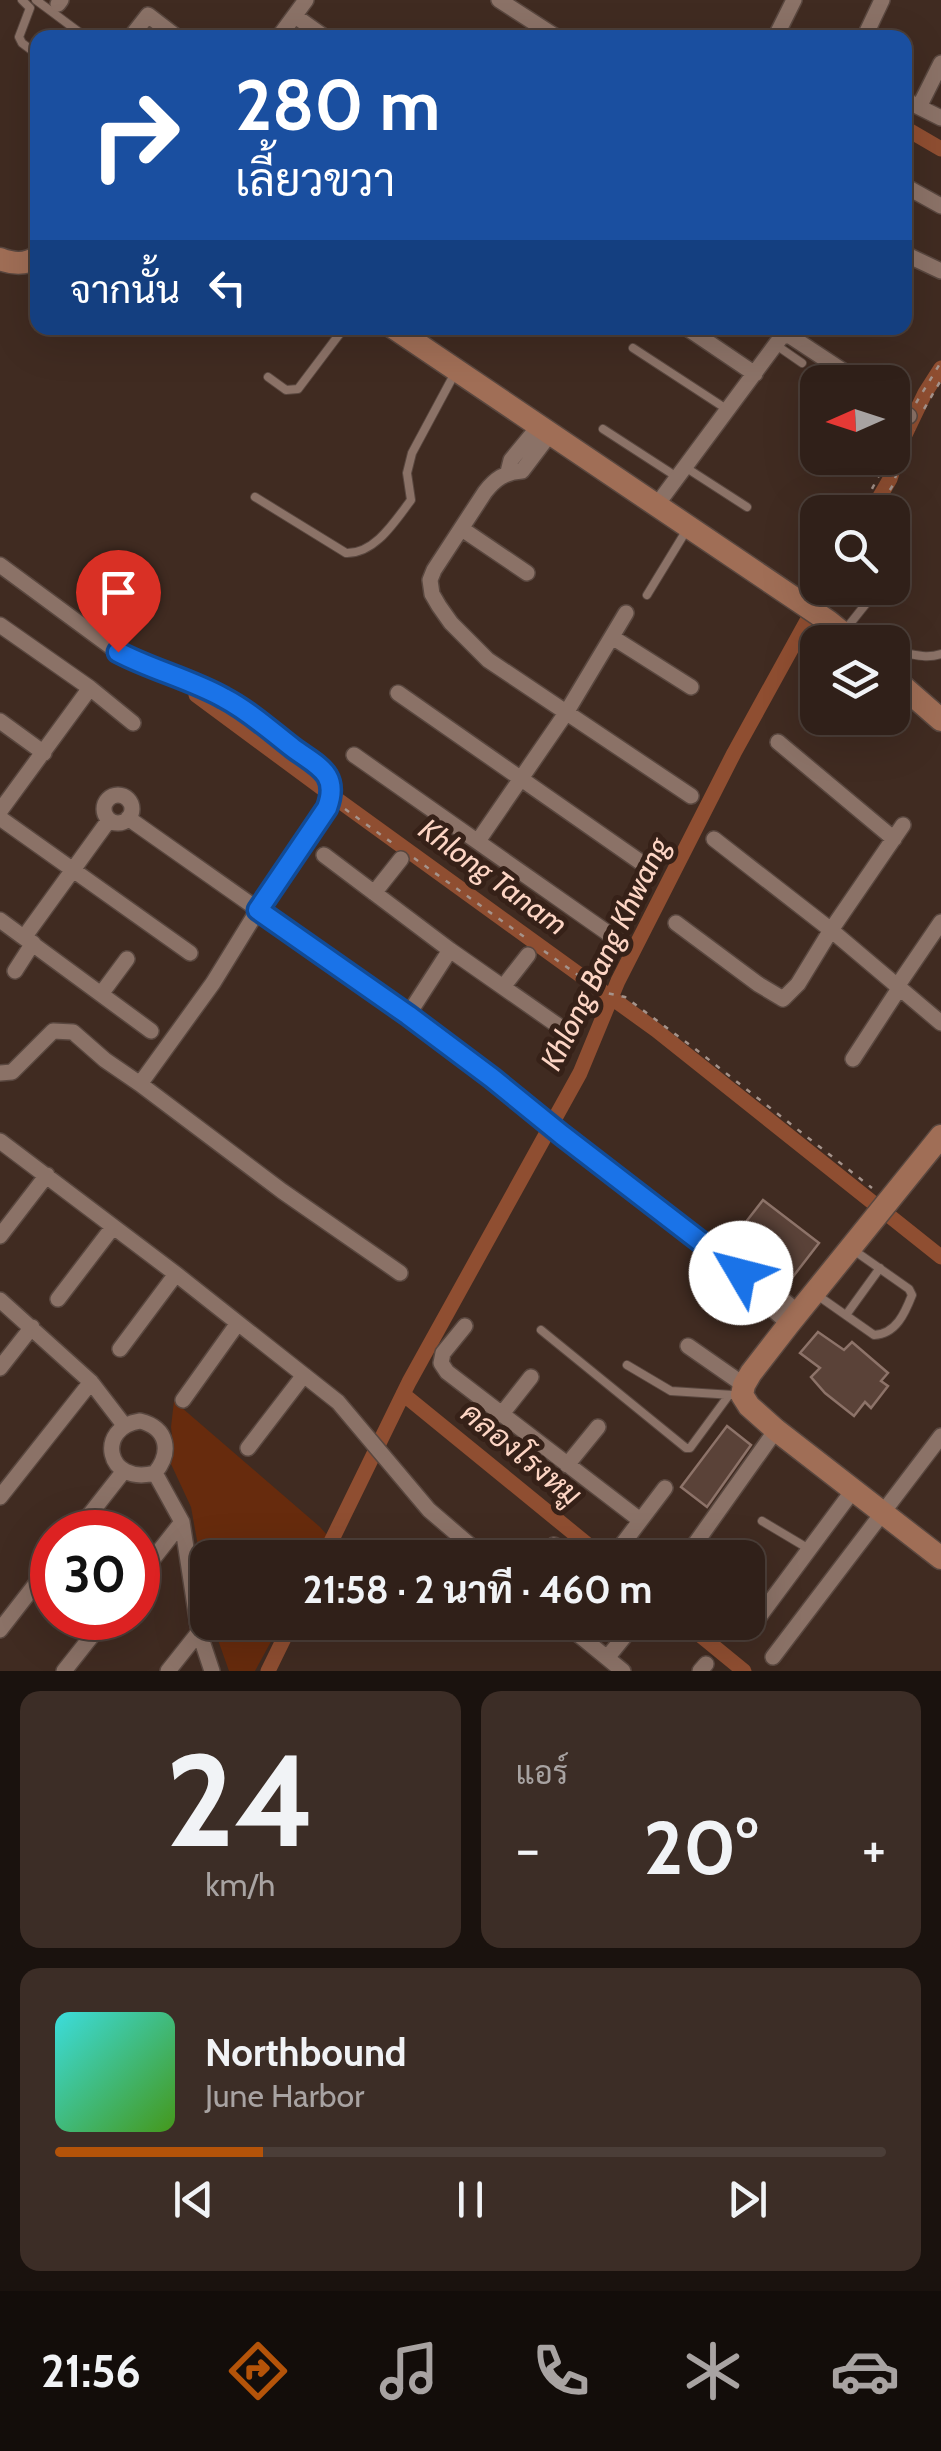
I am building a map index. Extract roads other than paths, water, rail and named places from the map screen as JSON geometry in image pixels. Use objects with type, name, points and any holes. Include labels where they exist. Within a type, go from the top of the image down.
[{"type":"street","points":[[136,30],[158,0]]},
{"type":"street","points":[[284,30],[306,0]]},
{"type":"street","points":[[499,0],[546,30]]},
{"type":"street","points":[[779,30],[794,0]]},
{"type":"street","points":[[868,30],[882,0]]},
{"type":"street","points":[[148,15],[168,30]]},
{"type":"street","points":[[294,16],[314,30]]},
{"type":"street","points":[[941,63],[912,103],[941,118]]},
{"type":"street","points":[[912,190],[941,206]]},
{"type":"street","points":[[912,257],[941,271]]},
{"type":"street","points":[[0,259],[24,263],[30,260]]},
{"type":"street","points":[[404,335],[832,625]]},
{"type":"street","points":[[698,335],[756,374]]},
{"type":"street","points":[[656,506],[782,336],[790,336],[834,365]]},
{"type":"street","points":[[544,430],[522,471],[508,472],[492,484],[434,570],[430,580],[432,594],[451,624],[488,660],[691,796]]},
{"type":"street","points":[[462,529],[528,573]]},
{"type":"street","points":[[0,565],[118,652],[228,699],[326,773],[332,794],[327,808],[213,983],[140,1084]]},
{"type":"street","points":[[478,841],[566,713],[626,613]]},
{"type":"street","points":[[0,625],[133,723]]},
{"type":"street","points":[[612,637],[691,687]]},
{"type":"street","points":[[0,811],[90,688]]},
{"type":"street","points":[[398,693],[649,868]]},
{"type":"street","points":[[910,693],[941,720]]},
{"type":"street","points":[[0,722],[44,753]]},
{"type":"street","points":[[676,923],[784,999],[798,984],[898,832],[778,742]]},
{"type":"street","points":[[354,755],[612,936]]},
{"type":"street","points":[[111,797],[130,803],[128,818],[119,823],[109,820],[104,806],[111,797]]},
{"type":"street","points":[[0,818],[190,953]]},
{"type":"street","points":[[128,818],[408,1015],[741,1273],[745,1285],[794,1318]]},
{"type":"street","points":[[15,971],[72,868],[109,820]]},
{"type":"street","points":[[714,838],[941,1023]]},
{"type":"street","points":[[324,855],[560,1027]]},
{"type":"street","points":[[374,893],[404,855]]},
{"type":"street","points":[[0,920],[151,1031]]},
{"type":"street","points":[[853,1059],[941,922]]},
{"type":"street","points":[[408,1015],[450,950]]},
{"type":"street","points":[[503,987],[528,954]]},
{"type":"street","points":[[101,994],[127,959]]},
{"type":"street","points":[[0,1073],[12,1072],[54,1031],[73,1032],[104,1060],[329,1226],[400,1273]]},
{"type":"street","points":[[0,1141],[338,1402],[429,1510],[464,1540]]},
{"type":"street","points":[[738,1392],[871,1221],[880,1195],[938,1146]]},
{"type":"street","points":[[0,1236],[47,1175]]},
{"type":"street","points":[[58,1299],[113,1227]]},
{"type":"street","points":[[120,1349],[176,1274]]},
{"type":"street","points":[[0,1300],[91,1382],[124,1425]]},
{"type":"street","points":[[184,1400],[238,1323]]},
{"type":"street","points":[[464,1326],[443,1353],[441,1363],[447,1372],[640,1520]]},
{"type":"street","points":[[0,1368],[32,1327]]},
{"type":"street","points":[[688,1346],[776,1430],[941,1558]]},
{"type":"street","points":[[248,1448],[304,1375]]},
{"type":"street","points":[[502,1415],[531,1377]]},
{"type":"street","points":[[0,1497],[91,1382]]},
{"type":"street","points":[[132,1422],[155,1427],[164,1438],[164,1463],[155,1473],[136,1476],[123,1472],[114,1460],[113,1440],[124,1425],[132,1422]]},
{"type":"street","points":[[567,1465],[598,1426]]},
{"type":"street","points":[[700,1540],[776,1430]]},
{"type":"street","points":[[773,1658],[941,1436]]},
{"type":"street","points":[[93,1510],[123,1472]]},
{"type":"street","points":[[155,1473],[182,1522],[190,1574]]},
{"type":"street","points":[[625,1540],[664,1488]]},
{"type":"street","points":[[765,1609],[854,1490]]},
{"type":"street","points":[[160,1550],[182,1522]]},
{"type":"street","points":[[0,1630],[30,1591]]},
{"type":"street","points":[[64,1671],[89,1640]]},
{"type":"street","points":[[168,1671],[193,1640]]},
{"type":"street","points":[[202,1640],[212,1671]]},
{"type":"street","points":[[585,1640],[623,1671]]},
{"type":"street","points":[[607,1658],[622,1640]]},
{"type":"lane","points":[[22,0],[30,8],[19,38],[30,49]]},
{"type":"lane","points":[[36,0],[76,30]]},
{"type":"lane","points":[[268,378],[286,390],[298,389],[339,335]]},
{"type":"lane","points":[[776,345],[802,363]]},
{"type":"lane","points":[[633,348],[728,410]]},
{"type":"lane","points":[[254,496],[346,553],[364,549],[386,532],[410,500],[407,474],[412,453],[457,370]]},
{"type":"lane","points":[[603,429],[747,507]]},
{"type":"lane","points":[[646,595],[689,528]]},
{"type":"lane","points":[[910,655],[941,654]]},
{"type":"lane","points":[[813,1293],[874,1335],[893,1330],[912,1294],[909,1288],[849,1247]]},
{"type":"lane","points":[[846,1316],[880,1268]]},
{"type":"lane","points":[[541,1330],[686,1448],[738,1392]]},
{"type":"lane","points":[[627,1366],[671,1390],[738,1392]]},
{"type":"lane","points":[[762,1520],[809,1549]]},
{"type":"waterway","points":[[912,132],[941,149]]},
{"type":"waterway","name":"Khlong Bang Khwang","points":[[881,495],[902,441],[941,368]]},
{"type":"waterway","name":"Khlong Bang Khwang","points":[[332,1540],[409,1382],[580,1073],[618,981],[734,753],[816,605]]},
{"type":"waterway","name":"Khlong Tanam","points":[[196,695],[656,1030],[941,1257]]},
{"type":"waterway","name":"คลองโรงหมู","points":[[403,1394],[582,1540]]},
{"type":"waterway","name":"Khlong Bang Khwang","points":[[268,1671],[283,1640]]},
{"type":"waterway","name":"คลองโรงหมู","points":[[706,1640],[744,1671]]}]
